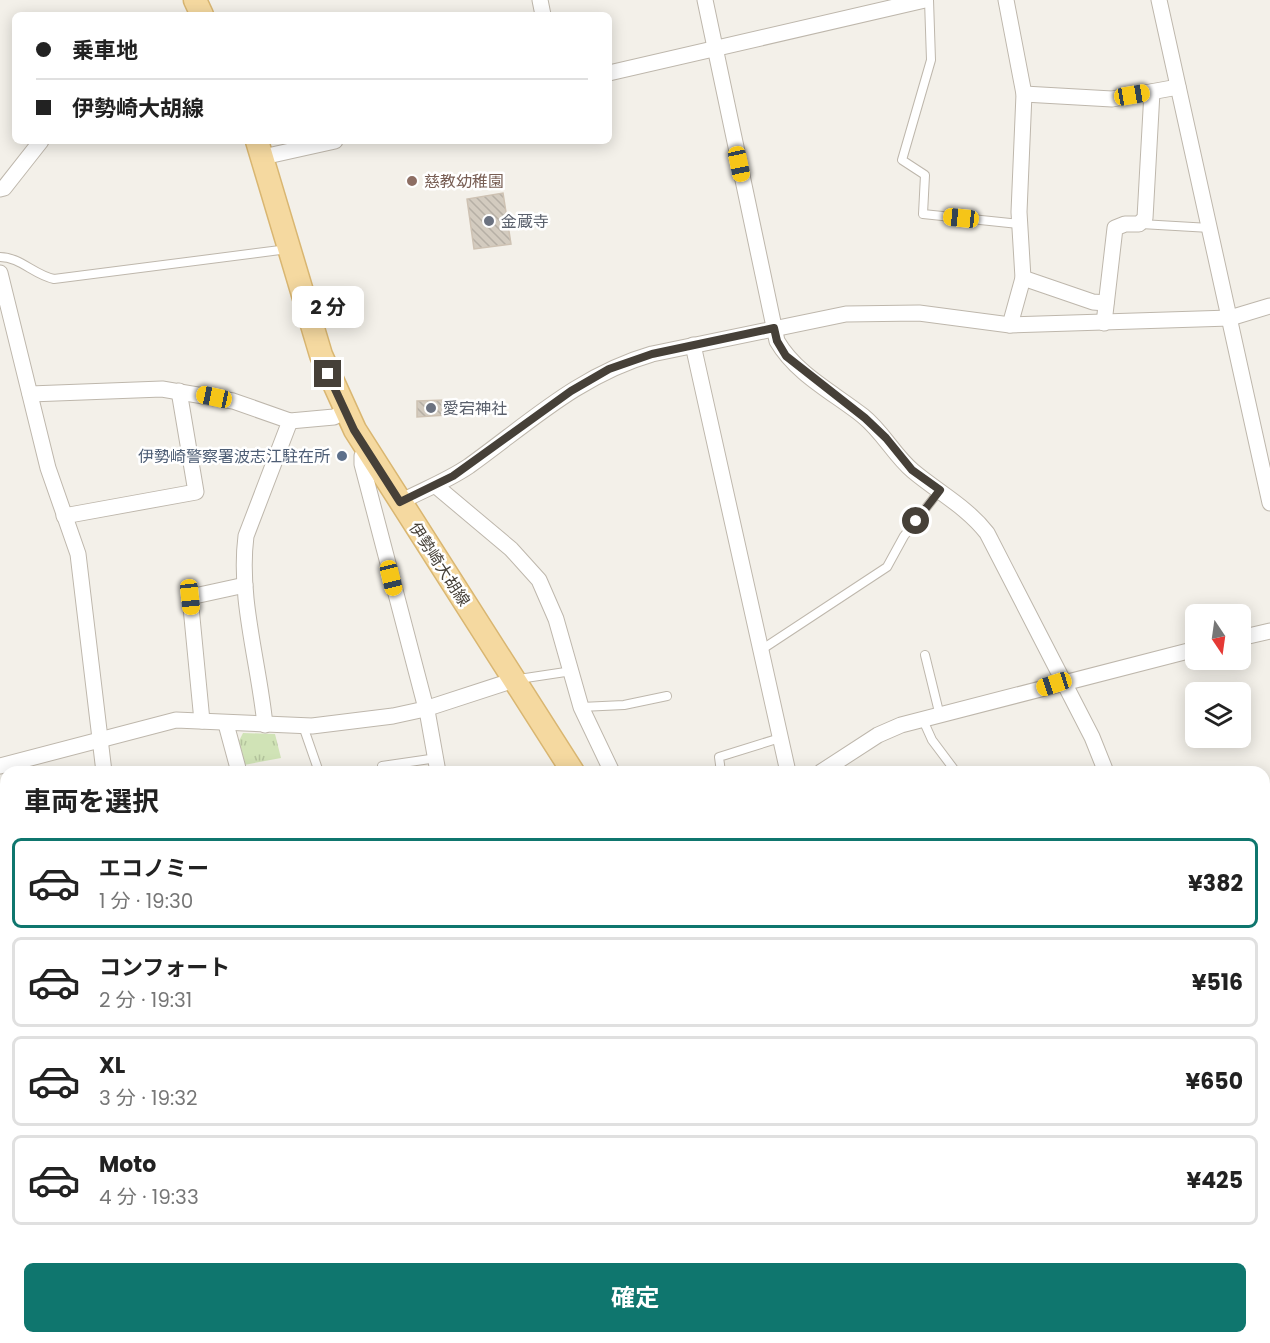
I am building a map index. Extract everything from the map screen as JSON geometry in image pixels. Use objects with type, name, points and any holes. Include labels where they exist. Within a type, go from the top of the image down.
[{"type":"main road","name":"伊勢崎大胡線","points":[[260,149],[321,355],[345,411],[366,449],[569,766]]},
{"type":"street","points":[[705,0],[777,341],[786,356],[865,418],[886,438],[912,470],[976,519],[987,533],[1092,737],[1104,766]]},
{"type":"street","points":[[612,72],[714,47],[927,0]]},
{"type":"street","points":[[1006,0],[1024,94],[1019,224],[1023,278],[1010,325]]},
{"type":"street","points":[[1159,0],[1270,503]]},
{"type":"street","points":[[1024,94],[1112,99],[1178,87]]},
{"type":"street","points":[[1104,323],[1115,228],[1125,224],[1139,224],[1145,218],[1152,92]]},
{"type":"street","points":[[0,189],[4,188],[39,144]]},
{"type":"street","points":[[260,149],[307,144]]},
{"type":"street","points":[[0,273],[50,474],[78,554],[103,766]]},
{"type":"street","points":[[1023,278],[1093,302],[1107,303]]},
{"type":"street","points":[[400,502],[436,486],[469,466],[591,378],[621,364],[693,345],[846,314],[896,311],[1010,325],[1230,318],[1270,306]]},
{"type":"street","points":[[693,345],[787,766]]},
{"type":"street","points":[[30,394],[131,388],[179,391],[233,401],[290,421],[334,417],[345,411]]},
{"type":"street","points":[[64,516],[196,492],[179,391]]},
{"type":"street","points":[[265,725],[245,585],[246,536],[290,421]]},
{"type":"street","points":[[366,449],[362,456],[362,464],[438,765]]},
{"type":"street","points":[[436,486],[511,549],[533,571],[556,619],[581,706],[596,744],[609,766]]},
{"type":"street","points":[[202,721],[190,597],[245,585]]},
{"type":"street","points":[[1251,635],[1270,631]]},
{"type":"street","points":[[830,766],[878,735],[923,720],[1185,652]]},
{"type":"street","points":[[0,766],[176,720],[303,726],[344,724],[425,709],[514,680]]},
{"type":"street","points":[[226,724],[237,766]]},
{"type":"lane","points":[[927,0],[931,60],[902,160],[925,175],[923,214],[1019,224]]},
{"type":"lane","points":[[1139,224],[1209,228]]},
{"type":"lane","points":[[0,257],[9,257],[40,276],[54,279],[289,249]]},
{"type":"lane","points":[[760,650],[887,567],[904,536],[940,490]]},
{"type":"lane","points":[[925,655],[940,716]]},
{"type":"lane","points":[[514,680],[572,671]]},
{"type":"lane","points":[[581,706],[624,705],[667,696]]},
{"type":"lane","points":[[923,720],[932,741],[951,766]]},
{"type":"lane","points":[[303,726],[317,766]]},
{"type":"lane","points":[[720,766],[719,757],[780,738]]},
{"type":"lane","points":[[382,766],[438,765]]},
{"type":"green space","points":[[243,733],[275,734],[281,758],[244,765],[239,741]]},
{"type":"building","name":"金蔵寺","points":[[503,193],[511,244],[474,249],[467,199]]},
{"type":"building","name":"愛宕神社","points":[[445,400],[446,415],[417,417],[417,401]]},
{"type":"place","name":"慈教幼稚園","points":[[412,181]]},
{"type":"place","name":"金蔵寺","points":[[489,221]]},
{"type":"place","name":"愛宕神社","points":[[431,408]]},
{"type":"place","name":"伊勢崎警察署波志江駐在所","points":[[342,456]]},
{"type":"route","points":[[328,374],[354,430],[400,502],[436,486],[469,466],[571,391],[609,369],[652,354],[774,328],[777,341],[786,356],[865,418],[886,438],[912,470],[940,490],[916,521]]}]
